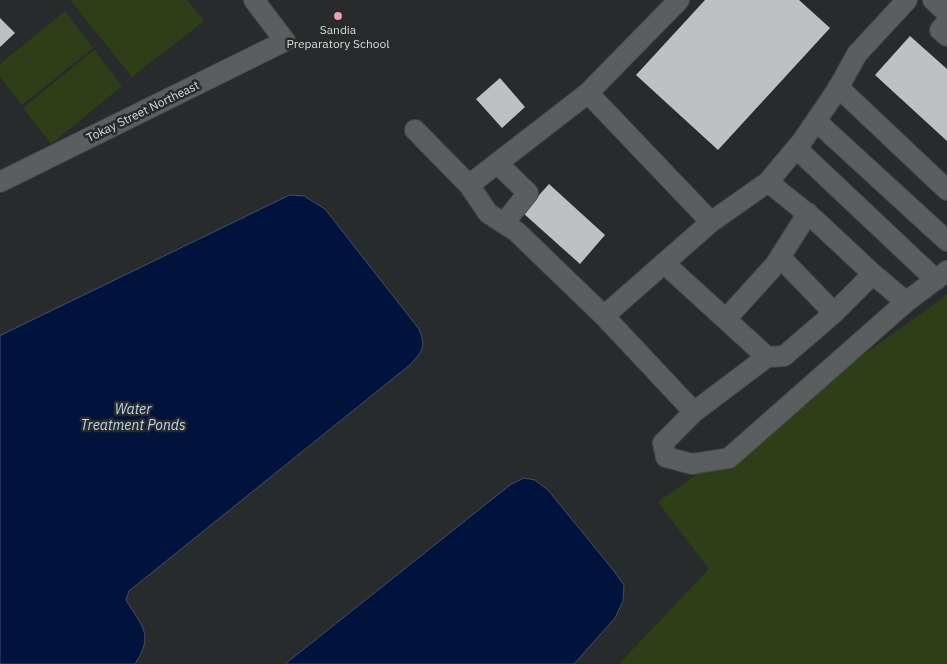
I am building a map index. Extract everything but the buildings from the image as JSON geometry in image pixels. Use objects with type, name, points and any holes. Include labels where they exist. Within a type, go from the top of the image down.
[{"type":"street","name":"Tokay Street Northeast","points":[[3,175],[285,41],[254,0]]},
{"type":"street","points":[[469,185],[588,92],[679,0]]},
{"type":"street","points":[[604,316],[711,222],[768,182],[816,121],[857,54],[907,0]]},
{"type":"street","points":[[933,0],[947,13]]},
{"type":"street","points":[[947,22],[940,30],[947,36]]},
{"type":"street","points":[[838,87],[947,190]]},
{"type":"street","points":[[588,92],[711,222]]},
{"type":"street","points":[[816,121],[947,241]]},
{"type":"street","points":[[416,130],[469,185],[488,213],[517,232],[604,316],[694,412]]},
{"type":"street","points":[[796,148],[941,276],[906,302],[729,458],[692,464],[666,457],[663,443],[694,412],[767,358],[784,356],[834,313],[873,274]]},
{"type":"street","points":[[497,163],[528,193],[504,223]]},
{"type":"street","points":[[768,182],[808,213],[906,302]]},
{"type":"street","points":[[726,318],[775,265],[808,213]]},
{"type":"street","points":[[780,257],[834,313]]},
{"type":"street","points":[[664,263],[726,318],[767,358]]},
{"type":"green space","points":[[70,0],[187,0],[204,21],[132,77]]},
{"type":"green space","points":[[65,11],[93,48],[22,105],[0,77],[0,64]]},
{"type":"green space","points":[[94,50],[122,86],[51,144],[23,108]]},
{"type":"green space","points":[[947,295],[947,664],[619,664],[709,569],[658,502]]},
{"type":"water","name":"Water Treatment Ponds","points":[[290,195],[304,196],[325,209],[419,329],[423,344],[421,352],[411,364],[129,591],[126,600],[141,624],[145,637],[144,645],[135,664],[0,664],[0,336]]},
{"type":"water","points":[[524,478],[535,480],[548,490],[624,585],[623,601],[615,618],[574,664],[285,664],[510,485]]},
{"type":"place","name":"Sandia Preparatory School","points":[[338,16]]}]
